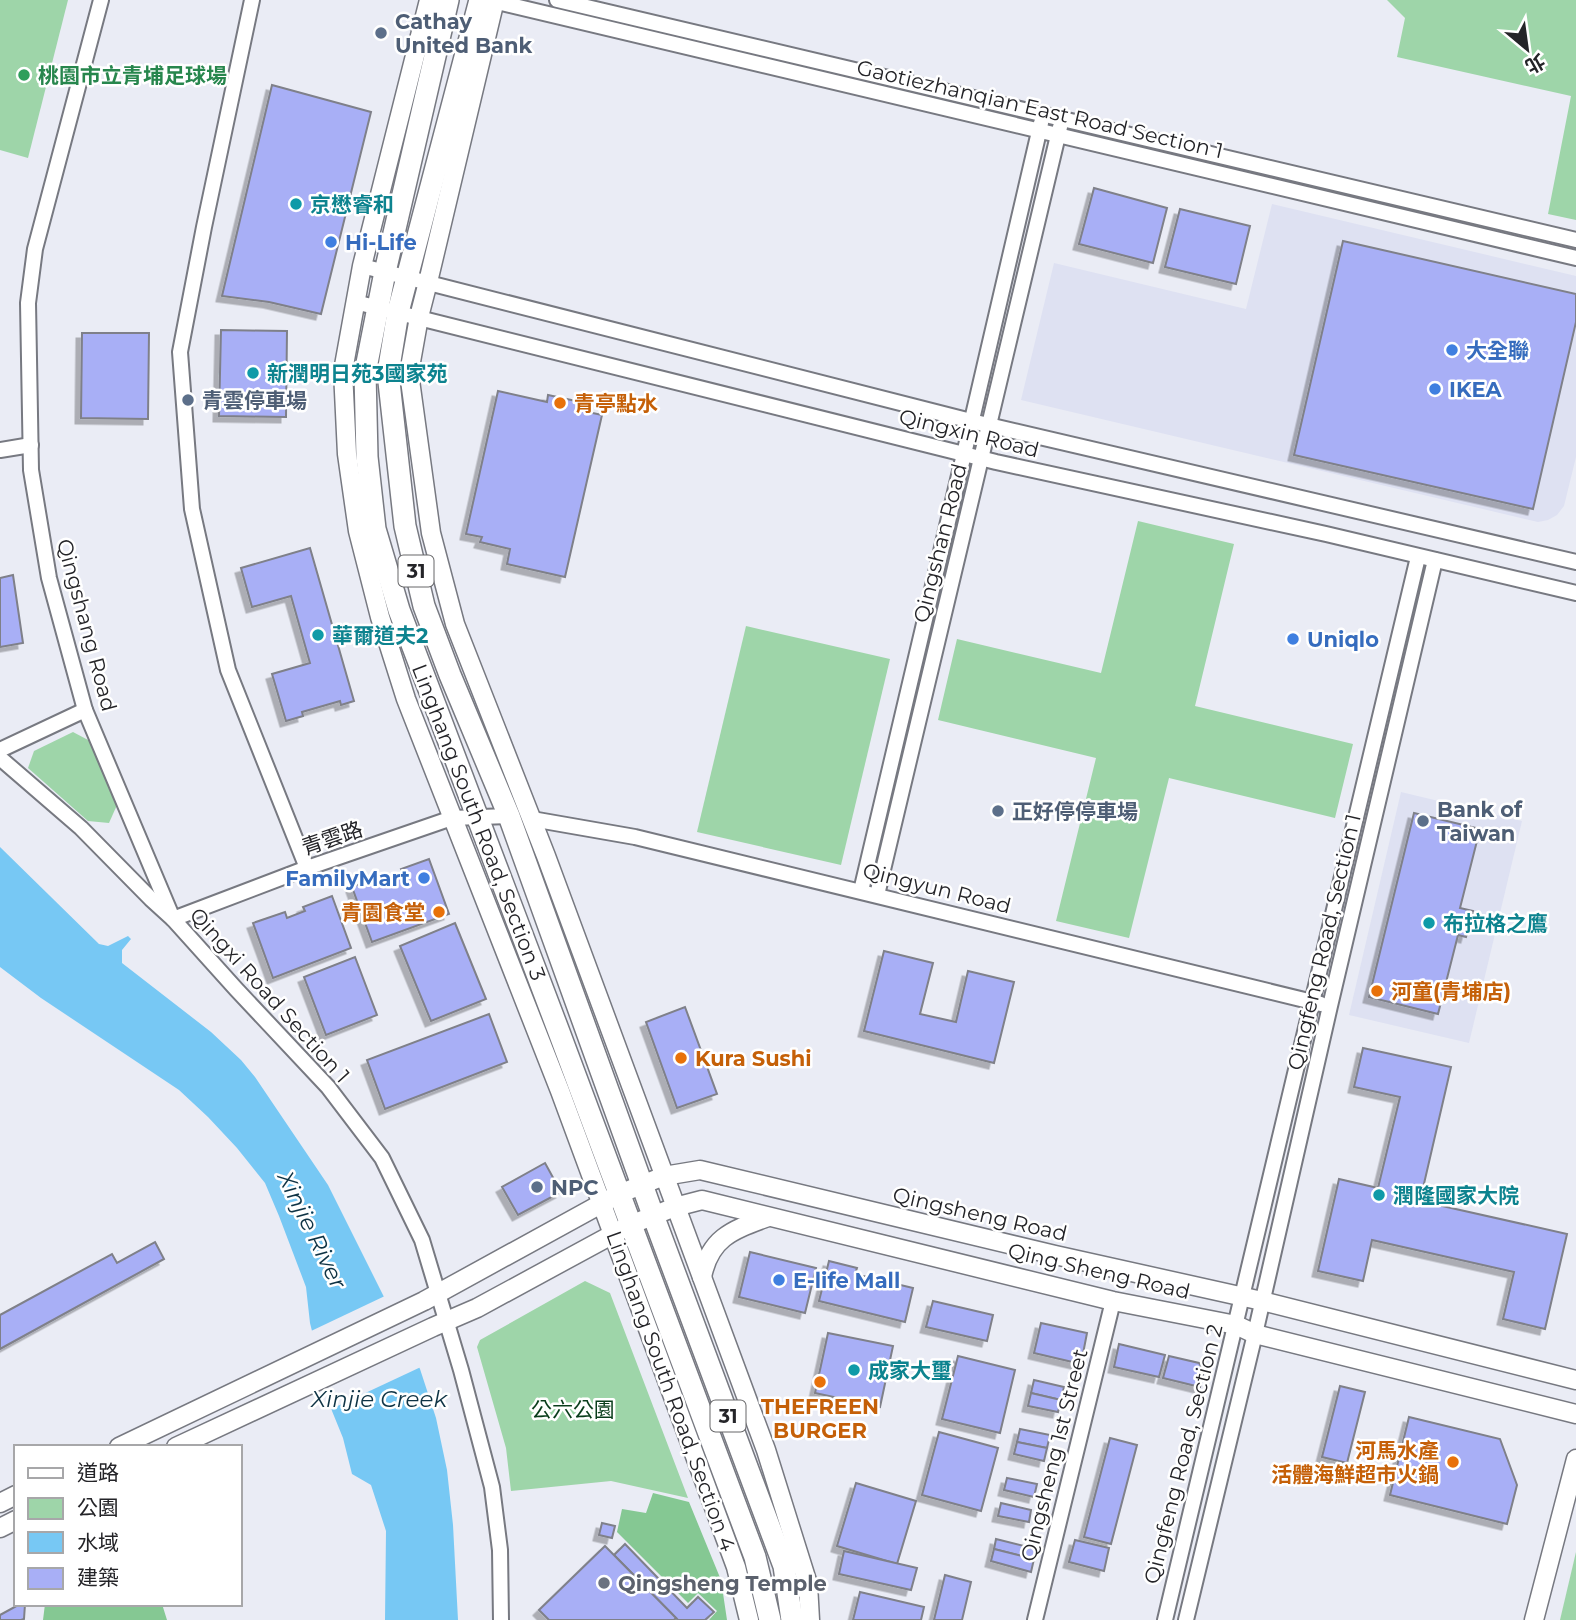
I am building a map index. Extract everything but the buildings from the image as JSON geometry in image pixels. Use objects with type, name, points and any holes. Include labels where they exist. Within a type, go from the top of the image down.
[{"type":"main road","name":"Linghang South Road, Section 3","points":[[448,0],[385,272],[399,312],[388,373],[405,526],[424,606],[509,816],[653,1215]]},
{"type":"main road","name":"Linghang South Road, Section 3","points":[[490,0],[418,280],[365,373],[367,457],[375,528],[399,610],[478,818],[622,1229]]},
{"type":"main road","name":"Linghang South Road, Section 4","points":[[653,1215],[784,1566],[792,1620]]},
{"type":"main road","name":"Linghang South Road, Section 4","points":[[622,1229],[755,1557],[770,1620]]},
{"type":"street","name":"Qingshang Road","points":[[101,0],[35,249],[28,303],[31,470],[49,578],[85,710],[173,919]]},
{"type":"street","points":[[252,0],[180,352],[192,509],[228,670],[307,869]]},
{"type":"street","name":"Linghang South Road, Section 3","points":[[429,0],[355,302],[343,371],[346,454],[358,531],[380,617],[406,699],[560,1091],[610,1198]]},
{"type":"street","name":"Gaotiezhanqian East Road Section 1","points":[[490,0],[1576,258]]},
{"type":"street","name":"Gaotiezhanqian East Road Section 1","points":[[557,0],[1576,240]]},
{"type":"street","name":"Qingshan Road","points":[[860,891],[1043,115]]},
{"type":"street","name":"Qingshan Road","points":[[877,895],[1062,119]]},
{"type":"street","name":"Qingxin Road","points":[[362,266],[971,421],[1576,562]]},
{"type":"street","name":"Qingxin Road","points":[[355,302],[964,454],[1326,534],[1576,593]]},
{"type":"street","name":"Linghang South Road, Section 3","points":[[399,312],[410,373],[431,533],[455,624],[532,819],[675,1207]]},
{"type":"street","points":[[0,450],[31,445]]},
{"type":"street","name":"Qingfeng Road, Section 1","points":[[1243,1297],[1418,557]]},
{"type":"street","name":"Qingfeng Road, Section 1","points":[[1255,1334],[1435,560]]},
{"type":"street","points":[[0,750],[85,710]]},
{"type":"street","name":"Qingxi Road Section 1","points":[[0,758],[81,828],[173,919],[328,1087],[382,1158],[422,1240],[461,1370],[492,1488],[500,1550],[501,1620]]},
{"type":"street","name":"青雲路","points":[[173,919],[452,818],[509,816]]},
{"type":"street","name":"Qingyun Road","points":[[532,819],[635,837],[1330,1006]]},
{"type":"street","name":"Qingsheng Road","points":[[180,1445],[411,1338],[443,1307],[610,1198],[664,1176],[700,1170],[1055,1255],[1262,1301],[1576,1380]]},
{"type":"street","name":"Qing Sheng Road","points":[[622,1229],[675,1207],[702,1200],[1113,1301],[1236,1325],[1255,1334],[1576,1414]]},
{"type":"street","name":"31","points":[[675,1207],[766,1450],[808,1584],[810,1620]]},
{"type":"street","points":[[702,1277],[709,1254],[722,1238],[738,1228],[768,1217]]},
{"type":"street","name":"Qingsheng Road","points":[[123,1445],[399,1313],[443,1307],[477,1308],[622,1229]]},
{"type":"street","name":"Linghang South Road, Section 4","points":[[622,1229],[736,1567],[749,1620]]},
{"type":"street","name":"Qingfeng Road, Section 2","points":[[1165,1620],[1243,1297]]},
{"type":"street","name":"Qingsheng 1st Street","points":[[1035,1620],[1113,1301]]},
{"type":"street","name":"Qingfeng Road, Section 2","points":[[1186,1620],[1255,1334]]},
{"type":"street","points":[[724,1405],[776,1483]]},
{"type":"street","points":[[1534,1620],[1576,1459]]},
{"type":"shaded area","name":"IKEA","points":[[1272,204],[1576,276],[1576,457],[1564,506],[1557,515],[1538,522],[1021,400],[1054,263],[1246,309]]},
{"type":"shaded area","name":"布拉格之鷹","points":[[1401,792],[1522,821],[1469,1043],[1349,1015]]},
{"type":"green space","name":"桃園市立青埔足球場","points":[[0,0],[68,0],[28,158],[0,150]]},
{"type":"green space","points":[[1387,0],[1576,0],[1576,220],[1548,214],[1571,96],[1397,57],[1405,18]]},
{"type":"green space","points":[[1138,521],[1234,544],[1195,706],[1353,744],[1335,818],[1169,778],[1129,938],[1056,921],[1096,758],[938,720],[957,639],[1101,673]]},
{"type":"green space","points":[[746,626],[890,659],[841,865],[697,832]]},
{"type":"green space","points":[[73,732],[90,741],[117,805],[109,823],[88,821],[28,768],[34,751]]},
{"type":"green space","name":"公六公園","points":[[585,1281],[610,1293],[688,1498],[611,1481],[511,1491],[506,1448],[477,1347],[480,1340]]},
{"type":"green space","points":[[653,1493],[689,1502],[721,1580],[727,1620],[709,1620],[717,1611],[698,1593],[688,1603],[617,1532],[622,1509],[646,1513]]},
{"type":"green space","points":[[1576,1552],[1576,1620],[1560,1620]]},
{"type":"green space","points":[[45,1606],[163,1606],[167,1620],[43,1620]]},
{"type":"water","name":"Xinjie Creek","points":[[0,847],[99,944],[108,946],[128,936],[131,939],[122,950],[122,963],[211,1032],[241,1060],[328,1185],[420,1369],[436,1418],[447,1470],[453,1525],[458,1620],[385,1620],[386,1531],[371,1485],[352,1474],[343,1438],[332,1411],[310,1323],[306,1287],[265,1183],[237,1148],[179,1090],[41,998],[0,967]]},
{"type":"pier","points":[[387,1295],[423,1366],[329,1410],[309,1332]]},
{"type":"place","name":"Cathay United Bank","points":[[381,33]]},
{"type":"place","name":"桃園市立青埔足球場","points":[[24,75]]},
{"type":"place","name":"京懋睿和","points":[[296,204]]},
{"type":"place","name":"Hi-Life","points":[[331,242]]},
{"type":"place","name":"大全聯","points":[[1452,350]]},
{"type":"place","name":"新潤明日苑3國家苑","points":[[253,373]]},
{"type":"place","name":"IKEA","points":[[1435,389]]},
{"type":"place","name":"青雲停車場","points":[[188,400]]},
{"type":"place","name":"青亭點水","points":[[560,403]]},
{"type":"place","name":"華爾道夫2","points":[[318,635]]},
{"type":"place","name":"Uniqlo","points":[[1293,639]]},
{"type":"place","name":"正好停停車場","points":[[998,811]]},
{"type":"place","name":"Bank of Taiwan","points":[[1423,821]]},
{"type":"place","name":"FamilyMart","points":[[424,878]]},
{"type":"place","name":"青園食堂","points":[[439,912]]},
{"type":"place","name":"布拉格之鷹","points":[[1429,923]]},
{"type":"place","name":"河童(青埔店)","points":[[1377,991]]},
{"type":"place","name":"Kura Sushi","points":[[681,1058]]},
{"type":"place","name":"NPC","points":[[537,1187]]},
{"type":"place","name":"潤隆國家大院","points":[[1379,1195]]},
{"type":"place","name":"E-life Mall","points":[[779,1280]]},
{"type":"place","name":"成家大璽","points":[[854,1370]]},
{"type":"place","name":"THEFREEN BURGER","points":[[820,1382]]},
{"type":"place","name":"河馬水產 活體海鮮超市火鍋","points":[[1453,1462]]},
{"type":"place","name":"Qingsheng Temple","points":[[604,1583]]},
{"type":"water label","name":"Xinjie River","points":[[312,1230]]}]
